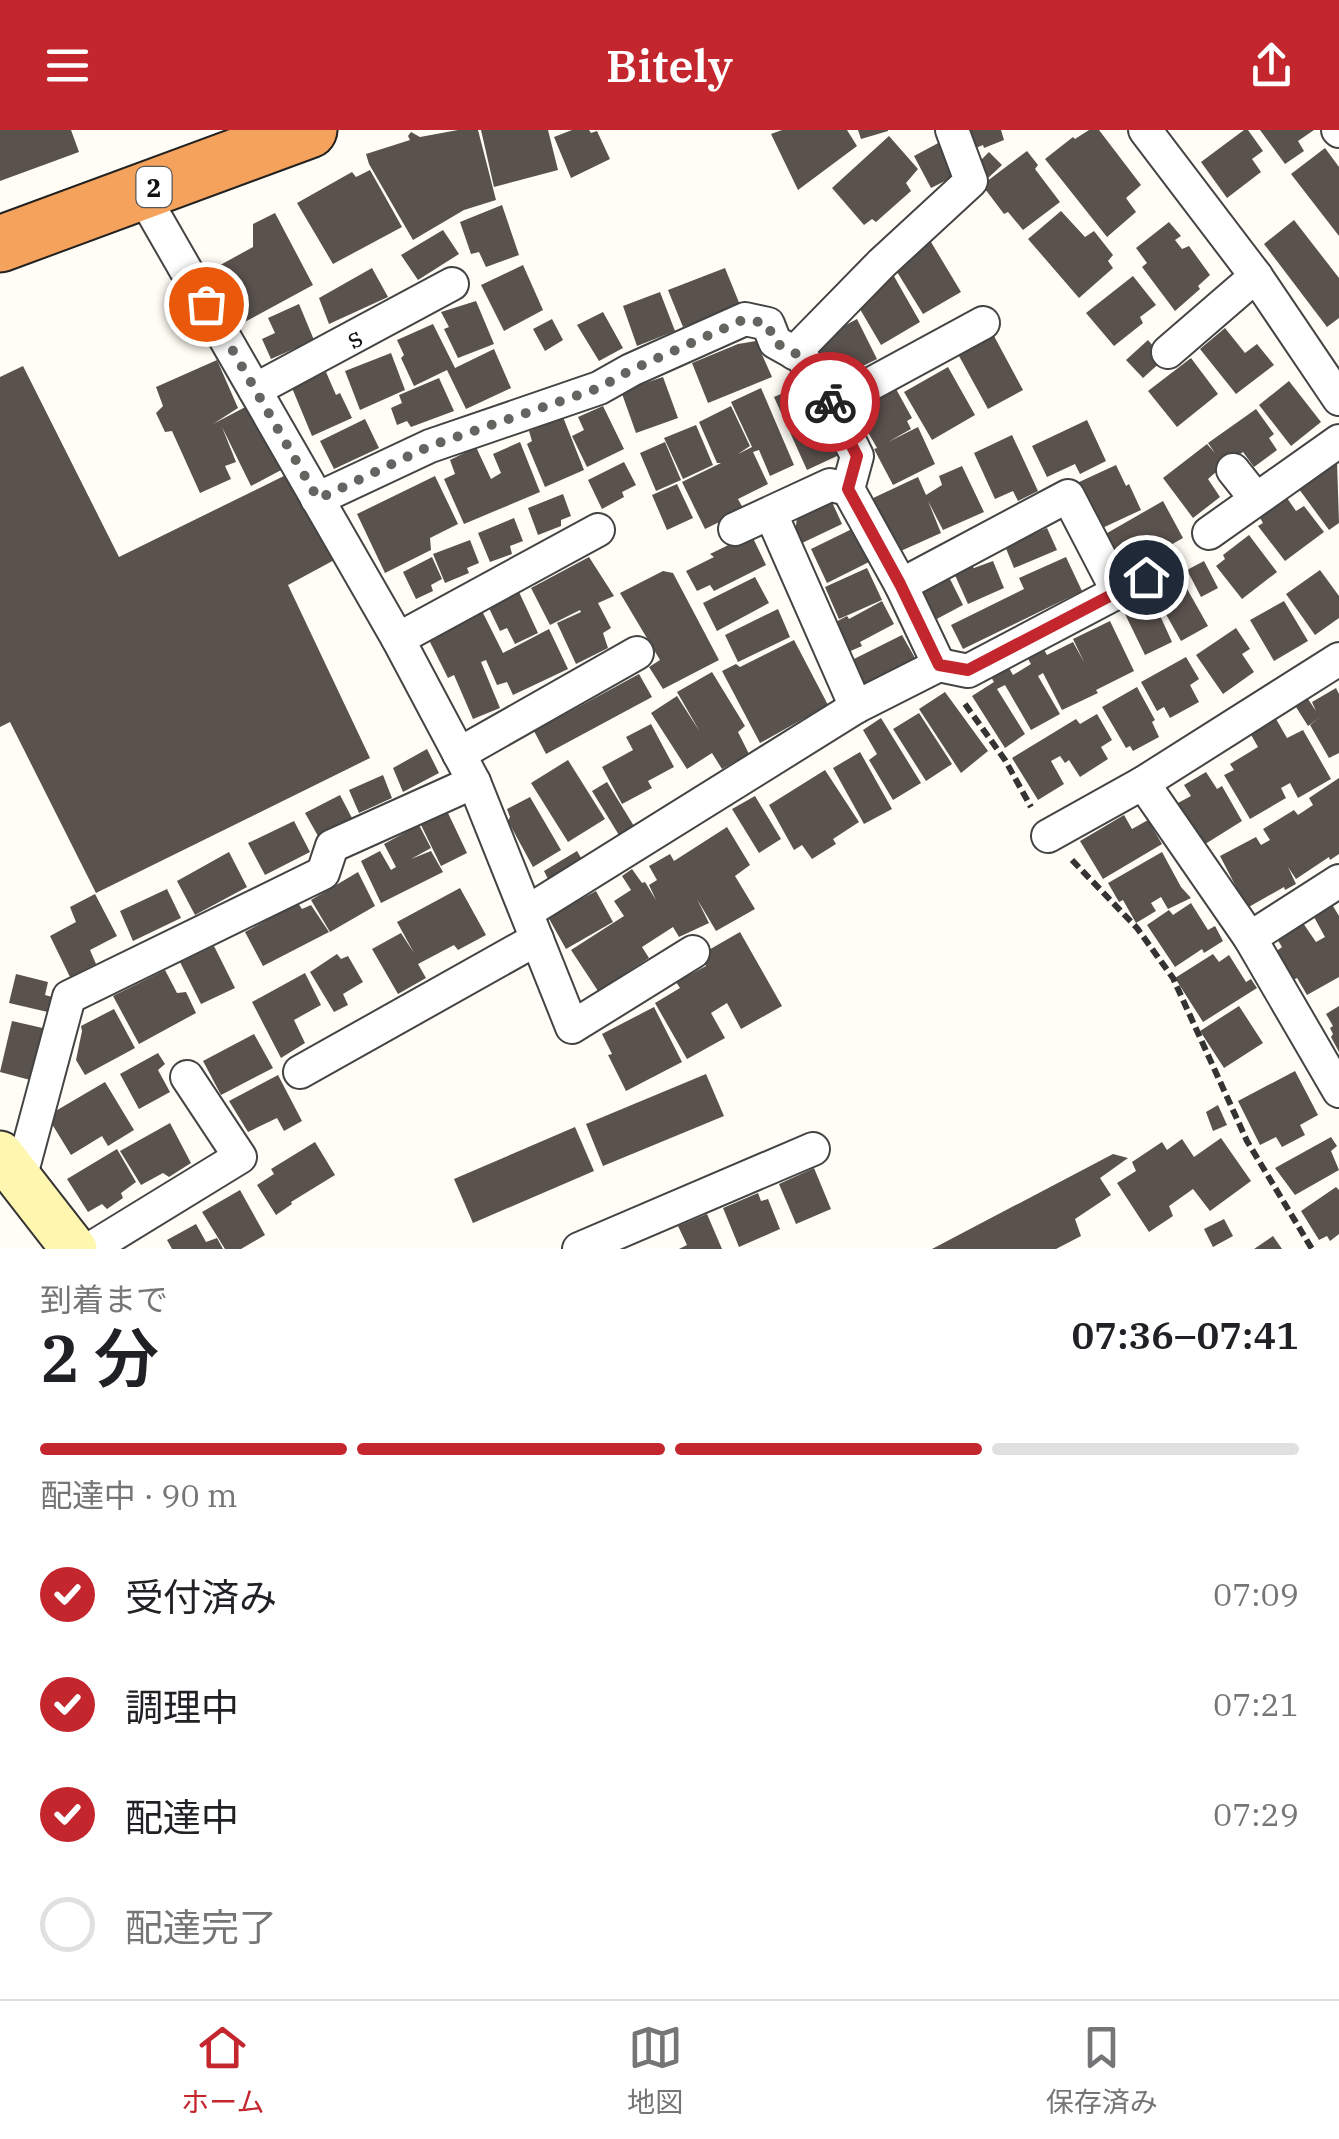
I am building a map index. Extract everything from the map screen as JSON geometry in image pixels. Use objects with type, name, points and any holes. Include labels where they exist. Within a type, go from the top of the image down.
[{"type":"highway","name":"2","points":[[0,244],[309,130]]},
{"type":"street","points":[[794,352],[970,180],[952,130]]},
{"type":"street","points":[[1144,130],[1256,276],[1339,400]]},
{"type":"street","points":[[141,192],[398,639],[467,768],[572,1028],[693,952]]},
{"type":"street","points":[[1168,352],[1256,276]]},
{"type":"street","name":"s","points":[[255,390],[452,284]]},
{"type":"street","points":[[318,499],[430,446],[599,388],[745,319],[768,324],[774,342],[802,357],[832,405],[857,456],[848,489],[939,665]]},
{"type":"street","points":[[832,405],[983,323]]},
{"type":"street","points":[[1209,534],[1339,440]]},
{"type":"street","points":[[1234,470],[1256,500]]},
{"type":"street","points":[[735,529],[830,485],[848,489]]},
{"type":"street","points":[[300,1072],[532,925],[856,707],[939,665],[968,670],[1132,584],[1068,496],[900,584]]},
{"type":"street","points":[[771,514],[856,707]]},
{"type":"street","points":[[398,639],[598,530]]},
{"type":"street","points":[[74,1249],[10,1166],[69,997],[322,873],[332,846],[467,768],[636,653]]},
{"type":"street","points":[[1048,836],[1143,783],[1339,659]]},
{"type":"street","points":[[1143,783],[1250,938],[1339,1091]]},
{"type":"street","points":[[1250,938],[1339,881]]},
{"type":"street","points":[[90,1249],[240,1158],[188,1077]]},
{"type":"street","points":[[579,1249],[660,1228],[814,1149]]},
{"type":"path","points":[[939,665],[1005,760],[1048,836],[1137,928],[1172,978],[1247,1141],[1312,1249]]},
{"type":"building","points":[[0,130],[71,130],[79,152],[0,181]]},
{"type":"building","points":[[478,130],[496,200],[464,210],[413,240],[366,154],[410,140],[411,132],[420,137]]},
{"type":"building","points":[[481,130],[548,130],[558,170],[494,187]]},
{"type":"building","points":[[572,130],[597,131],[610,159],[571,178],[554,137]]},
{"type":"building","points":[[782,130],[847,130],[857,146],[798,190],[771,134]]},
{"type":"building","points":[[858,130],[888,130],[888,131],[861,139]]},
{"type":"building","points":[[963,130],[1001,130],[1004,140],[971,150]]},
{"type":"building","points":[[1089,130],[1099,130],[1141,185],[1126,198],[1136,212],[1107,237],[1045,159]]},
{"type":"building","points":[[1244,130],[1263,151],[1252,159],[1261,172],[1227,198],[1201,162]]},
{"type":"building","points":[[1260,130],[1314,130],[1298,141],[1304,151],[1285,164]]},
{"type":"building","points":[[889,136],[918,169],[906,183],[911,191],[876,222],[872,219],[864,225],[832,188]]},
{"type":"building","points":[[942,141],[959,174],[931,188],[914,156]]},
{"type":"building","points":[[1325,148],[1339,167],[1339,236],[1291,174]]},
{"type":"building","points":[[1027,151],[1038,165],[1035,169],[1060,202],[1023,230],[1008,212],[1004,214],[982,185]]},
{"type":"building","points":[[989,152],[1002,165],[986,180],[973,168]]},
{"type":"building","points":[[370,170],[402,227],[333,264],[297,203],[352,172],[356,177]]},
{"type":"building","points":[[502,205],[519,255],[486,267],[479,252],[471,254],[460,222]]},
{"type":"building","points":[[1061,211],[1085,237],[1094,231],[1113,255],[1108,261],[1113,268],[1079,298],[1028,239]]},
{"type":"building","points":[[275,213],[313,285],[241,324],[213,269],[253,247],[253,224]]},
{"type":"building","points":[[1294,220],[1339,278],[1339,318],[1327,327],[1264,244]]},
{"type":"building","points":[[1169,222],[1181,236],[1175,240],[1182,249],[1189,246],[1210,275],[1175,311],[1142,267],[1147,263],[1136,248]]},
{"type":"building","points":[[443,230],[459,254],[418,280],[401,255]]},
{"type":"building","points":[[928,237],[961,292],[923,314],[894,267]]},
{"type":"building","points":[[523,265],[543,310],[504,331],[481,285]]},
{"type":"building","points":[[372,268],[388,297],[329,324],[319,298]]},
{"type":"building","points":[[725,268],[740,305],[683,327],[668,290]]},
{"type":"building","points":[[891,271],[920,322],[881,345],[857,304]]},
{"type":"building","points":[[1133,276],[1156,305],[1140,317],[1143,323],[1114,346],[1086,313]]},
{"type":"building","points":[[660,292],[675,331],[637,346],[623,306]]},
{"type":"building","points":[[476,301],[494,344],[458,358],[444,329],[449,327],[441,312]]},
{"type":"building","points":[[299,304],[314,340],[271,359],[262,339],[275,333],[268,318]]},
{"type":"building","points":[[603,312],[623,348],[599,361],[577,325]]},
{"type":"building","points":[[552,319],[563,340],[545,351],[533,329]]},
{"type":"building","points":[[857,319],[877,359],[833,381],[814,342]]},
{"type":"building","points":[[433,324],[455,368],[494,349],[511,388],[466,409],[447,370],[414,386],[397,340]]},
{"type":"building","points":[[1225,328],[1245,353],[1257,344],[1274,365],[1236,394],[1200,349]]},
{"type":"building","points":[[994,336],[1023,390],[988,409],[959,356]]},
{"type":"building","points":[[1148,340],[1164,359],[1143,378],[1126,360]]},
{"type":"building","points":[[756,341],[772,377],[708,403],[692,363],[738,344]]},
{"type":"building","points":[[391,353],[405,390],[360,410],[345,371]]},
{"type":"building","points":[[1191,358],[1218,394],[1177,427],[1148,391]]},
{"type":"building","points":[[217,360],[238,408],[213,424],[251,404],[283,469],[251,486],[222,427],[236,462],[225,466],[231,479],[200,493],[172,431],[165,432],[156,413],[163,406],[156,387]]},
{"type":"building","points":[[23,366],[119,557],[294,471],[338,558],[288,585],[370,758],[96,893],[10,722],[0,727],[0,377]]},
{"type":"building","points":[[948,367],[975,415],[932,440],[904,392]]},
{"type":"building","points":[[326,372],[352,418],[312,436],[292,388]]},
{"type":"building","points":[[663,377],[678,418],[636,433],[621,391]]},
{"type":"building","points":[[439,378],[454,411],[411,427],[407,421],[397,425],[391,408],[402,403],[399,395]]},
{"type":"building","points":[[1289,381],[1321,422],[1291,446],[1259,405]]},
{"type":"building","points":[[806,383],[839,455],[807,470],[774,397]]},
{"type":"building","points":[[761,388],[794,465],[770,476],[759,450],[753,452],[768,484],[738,499],[744,510],[705,529],[682,482],[721,463],[717,463],[699,422],[731,406],[750,446],[738,454],[752,447],[731,402]]},
{"type":"building","points":[[896,389],[912,418],[907,421],[911,429],[888,442],[918,427],[935,464],[893,485],[856,411]]},
{"type":"building","points":[[603,406],[624,449],[587,467],[572,436],[584,430],[578,417]]},
{"type":"building","points":[[1256,409],[1274,434],[1269,438],[1277,450],[1254,467],[1243,452],[1223,466],[1208,479],[1220,497],[1193,518],[1163,478],[1207,444],[1215,453],[1208,443]]},
{"type":"building","points":[[563,417],[584,470],[545,487],[527,444],[532,441],[529,431]]},
{"type":"building","points":[[365,419],[379,448],[334,469],[320,441]]},
{"type":"building","points":[[1087,420],[1106,461],[1080,474],[1075,464],[1047,477],[1032,446]]},
{"type":"building","points":[[696,425],[713,465],[683,479],[664,438]]},
{"type":"building","points":[[1012,435],[1038,491],[1018,501],[1013,491],[995,499],[974,453]]},
{"type":"building","points":[[520,442],[540,492],[464,524],[444,479],[455,474],[450,460],[476,447],[491,479],[501,473],[493,454]]},
{"type":"building","points":[[665,442],[681,480],[656,491],[640,453]]},
{"type":"building","points":[[1337,461],[1339,523],[1329,530],[1299,489]]},
{"type":"building","points":[[624,462],[636,485],[602,509],[588,480]]},
{"type":"building","points":[[1116,465],[1141,510],[1098,530],[1077,483]]},
{"type":"building","points":[[962,466],[984,512],[943,530],[928,501],[941,533],[894,554],[871,499],[918,477],[926,495],[942,485],[939,476]]},
{"type":"building","points":[[435,476],[458,524],[430,538],[431,550],[385,573],[357,514]]},
{"type":"building","points":[[677,484],[693,518],[667,530],[652,495]]},
{"type":"building","points":[[563,494],[571,516],[561,520],[561,526],[538,535],[528,508]]},
{"type":"building","points":[[1287,498],[1296,511],[1304,506],[1324,532],[1285,561],[1258,526],[1263,523],[1260,518]]},
{"type":"building","points":[[1163,501],[1183,538],[1123,572],[1102,536]]},
{"type":"building","points":[[832,502],[842,524],[800,544],[795,533],[797,517]]},
{"type":"building","points":[[514,518],[523,541],[510,546],[512,554],[490,562],[478,533]]},
{"type":"building","points":[[854,528],[871,561],[827,583],[811,549]]},
{"type":"building","points":[[1047,528],[1057,550],[1014,568],[1005,546]]},
{"type":"building","points":[[751,534],[766,565],[714,591],[710,585],[697,591],[686,571]]},
{"type":"building","points":[[1249,535],[1277,572],[1242,599],[1216,566],[1225,559],[1223,555]]},
{"type":"building","points":[[470,540],[479,563],[467,568],[469,573],[445,583],[433,554]]},
{"type":"building","points":[[432,557],[442,579],[431,585],[433,591],[416,599],[403,572]]},
{"type":"building","points":[[589,557],[614,596],[598,603],[611,628],[603,633],[608,648],[576,664],[557,623],[580,610],[550,625],[531,588]]},
{"type":"building","points":[[1066,557],[1082,591],[963,649],[951,625],[1024,589],[1019,578]]},
{"type":"building","points":[[993,561],[1004,588],[968,604],[954,573]]},
{"type":"building","points":[[1204,561],[1218,588],[1201,597],[1187,570]]},
{"type":"building","points":[[867,568],[882,600],[839,619],[825,587]]},
{"type":"building","points":[[1320,570],[1339,596],[1339,618],[1315,635],[1286,594]]},
{"type":"building","points":[[663,571],[673,573],[719,660],[663,689],[649,667],[660,660],[620,593]]},
{"type":"building","points":[[1177,571],[1208,626],[1181,641],[1150,586]]},
{"type":"building","points":[[755,577],[769,603],[717,631],[703,603]]},
{"type":"building","points":[[950,579],[963,605],[933,621],[920,594]]},
{"type":"building","points":[[519,592],[538,633],[515,644],[507,628],[500,631],[488,606]]},
{"type":"building","points":[[1153,600],[1172,642],[1145,655],[1125,614]]},
{"type":"building","points":[[882,601],[894,624],[846,653],[832,624]]},
{"type":"building","points":[[1284,601],[1308,641],[1274,661],[1250,620]]},
{"type":"building","points":[[480,607],[503,653],[549,629],[568,669],[513,695],[507,682],[497,685],[486,660],[481,662],[500,708],[473,719],[454,675],[448,678],[428,638]]},
{"type":"building","points":[[778,609],[790,637],[738,662],[725,635]]},
{"type":"building","points":[[1110,621],[1134,671],[1062,710],[1043,673],[1038,676],[1060,714],[1031,730],[1005,685],[997,689],[1025,734],[1005,748],[972,696],[994,682],[990,675],[1008,666],[1013,675],[1031,664],[1027,657],[1043,648],[1047,655],[1073,642],[1084,662],[1073,639]]},
{"type":"building","points":[[1236,628],[1250,649],[1242,654],[1254,672],[1223,694],[1196,655]]},
{"type":"building","points":[[902,635],[915,658],[862,685],[850,661]]},
{"type":"building","points":[[794,640],[828,705],[760,743],[722,671],[736,664],[740,667]]},
{"type":"building","points":[[1186,657],[1199,679],[1190,685],[1199,702],[1170,718],[1164,707],[1157,711],[1141,682]]},
{"type":"building","points":[[712,672],[745,726],[738,732],[749,754],[722,769],[712,753],[687,769],[651,713],[677,696],[700,732],[677,692]]},
{"type":"building","points":[[639,674],[652,697],[546,754],[534,731]]},
{"type":"building","points":[[1137,687],[1155,720],[1152,722],[1159,737],[1133,751],[1130,746],[1126,748],[1102,707]]},
{"type":"building","points":[[1336,688],[1339,753],[1329,758],[1310,725],[1320,717],[1308,726],[1296,707],[1308,699],[1316,711],[1312,702]]},
{"type":"building","points":[[945,692],[988,751],[961,773],[919,709]]},
{"type":"building","points":[[919,713],[952,764],[926,781],[893,729]]},
{"type":"building","points":[[1097,714],[1112,740],[1101,747],[1108,759],[1080,777],[1069,760],[1065,763],[1060,756],[1051,761],[1064,784],[1038,800],[1012,758],[1076,719],[1080,724]]},
{"type":"building","points":[[881,718],[921,783],[893,800],[869,760],[877,754],[863,730]]},
{"type":"building","points":[[1276,719],[1287,738],[1303,730],[1331,779],[1298,798],[1290,783],[1281,788],[1286,798],[1250,819],[1224,775],[1234,770],[1230,764],[1258,747],[1250,733]]},
{"type":"building","points":[[651,724],[674,767],[648,781],[652,788],[622,804],[602,767],[633,750],[626,737]]},
{"type":"building","points":[[427,749],[439,773],[403,792],[393,768]]},
{"type":"building","points":[[860,752],[892,809],[864,824],[833,768]]},
{"type":"building","points":[[568,760],[605,819],[568,842],[531,783]]},
{"type":"building","points":[[825,770],[859,822],[833,839],[836,844],[812,859],[802,845],[794,850],[769,805]]},
{"type":"building","points":[[1206,772],[1217,789],[1222,786],[1242,821],[1202,846],[1176,804],[1191,796],[1184,785]]},
{"type":"building","points":[[383,775],[392,798],[359,813],[349,790]]},
{"type":"building","points":[[1339,778],[1339,854],[1296,879],[1288,867],[1296,884],[1247,908],[1220,856],[1256,837],[1261,845],[1270,840],[1263,829],[1294,810],[1298,815],[1313,805],[1309,798]]},
{"type":"building","points":[[607,782],[637,831],[622,840],[592,791]]},
{"type":"building","points":[[340,795],[352,818],[318,836],[305,813]]},
{"type":"building","points":[[755,796],[781,839],[759,853],[732,809]]},
{"type":"building","points":[[530,797],[561,850],[533,867],[508,821],[507,809]]},
{"type":"building","points":[[448,813],[467,853],[441,866],[421,825]]},
{"type":"building","points":[[1124,815],[1132,829],[1148,820],[1162,844],[1103,879],[1080,841]]},
{"type":"building","points":[[294,821],[310,852],[265,875],[248,843]]},
{"type":"building","points":[[419,825],[431,848],[411,859],[431,851],[443,872],[381,903],[361,861],[380,851],[391,870],[396,867],[384,844]]},
{"type":"building","points":[[727,827],[750,865],[735,876],[755,909],[716,931],[697,899],[709,923],[679,937],[673,927],[642,947],[649,958],[598,991],[571,950],[624,916],[614,901],[631,890],[622,876],[632,869],[656,900],[649,885],[657,880],[649,866],[670,854],[674,861]]},
{"type":"building","points":[[577,851],[584,863],[550,883],[544,871]]},
{"type":"building","points":[[229,852],[247,887],[195,915],[177,881]]},
{"type":"building","points":[[1162,852],[1191,898],[1168,909],[1161,897],[1151,903],[1156,911],[1136,923],[1108,883]]},
{"type":"building","points":[[358,872],[375,906],[330,932],[311,900]]},
{"type":"building","points":[[460,888],[486,935],[458,950],[454,945],[418,964],[426,978],[398,994],[372,949],[401,933],[414,953],[397,922]]},
{"type":"building","points":[[167,889],[181,918],[133,941],[120,911]]},
{"type":"building","points":[[596,891],[613,922],[566,949],[548,917]]},
{"type":"building","points":[[95,894],[117,936],[90,950],[96,964],[70,977],[50,936],[76,922],[70,907]]},
{"type":"building","points":[[298,903],[302,909],[311,905],[329,932],[263,966],[245,932]]},
{"type":"building","points":[[1191,903],[1208,930],[1215,926],[1223,941],[1175,967],[1147,925],[1169,910],[1173,915]]},
{"type":"building","points":[[1333,906],[1339,916],[1339,977],[1307,995],[1297,978],[1291,981],[1274,953],[1282,947],[1277,939],[1303,923],[1316,942],[1325,937],[1314,917]]},
{"type":"building","points":[[740,932],[782,1006],[741,1029],[727,1003],[711,1013],[725,1038],[687,1059],[655,1003],[680,988],[676,982],[706,966],[700,955]]},
{"type":"building","points":[[214,946],[235,988],[201,1004],[180,962]]},
{"type":"building","points":[[337,954],[341,959],[348,956],[363,982],[343,994],[348,1005],[334,1012],[310,972]]},
{"type":"building","points":[[1213,954],[1219,962],[1229,955],[1246,982],[1251,979],[1257,988],[1203,1022],[1175,978]]},
{"type":"building","points":[[165,970],[177,993],[186,992],[196,1013],[139,1044],[113,996]]},
{"type":"building","points":[[305,973],[321,1005],[294,1020],[305,1043],[281,1058],[252,1002]]},
{"type":"building","points":[[16,974],[48,982],[45,995],[56,998],[52,1013],[9,1003]]},
{"type":"building","points":[[1239,1006],[1263,1043],[1224,1068],[1200,1031]]},
{"type":"building","points":[[1339,1006],[1339,1052],[1326,1014]]},
{"type":"building","points":[[654,1007],[682,1062],[626,1091],[602,1034]]},
{"type":"building","points":[[114,1009],[135,1048],[85,1075],[76,1060],[81,1026]]},
{"type":"building","points":[[12,1021],[47,1029],[34,1081],[0,1072]]},
{"type":"building","points":[[254,1034],[273,1068],[221,1095],[203,1061]]},
{"type":"building","points":[[158,1053],[165,1064],[158,1070],[170,1092],[139,1109],[120,1074]]},
{"type":"building","points":[[1295,1071],[1318,1115],[1300,1125],[1305,1135],[1282,1147],[1276,1137],[1260,1145],[1238,1101]]},
{"type":"building","points":[[706,1074],[724,1116],[603,1166],[586,1124]]},
{"type":"building","points":[[278,1075],[302,1121],[284,1131],[277,1118],[248,1132],[229,1101]]},
{"type":"building","points":[[105,1082],[134,1130],[108,1146],[102,1136],[71,1155],[47,1116]]},
{"type":"building","points":[[1218,1105],[1227,1125],[1213,1131],[1206,1112]]},
{"type":"building","points":[[170,1123],[191,1163],[169,1177],[163,1173],[141,1185],[120,1151]]},
{"type":"building","points":[[575,1127],[594,1171],[473,1223],[454,1179]]},
{"type":"building","points":[[1331,1137],[1337,1146],[1331,1151],[1339,1170],[1295,1195],[1275,1168]]},
{"type":"building","points":[[1221,1138],[1251,1181],[1210,1211],[1193,1189],[1169,1206],[1173,1216],[1149,1232],[1117,1183],[1136,1171],[1132,1162],[1162,1142],[1167,1150],[1182,1139],[1194,1157]]},
{"type":"building","points":[[315,1142],[335,1175],[276,1215],[257,1185],[274,1174],[271,1169]]},
{"type":"building","points":[[117,1149],[136,1182],[107,1209],[102,1204],[88,1212],[67,1179]]},
{"type":"building","points":[[1113,1154],[1128,1158],[1100,1178],[1111,1195],[1075,1219],[1081,1236],[1056,1249],[932,1249]]},
{"type":"building","points":[[814,1168],[831,1209],[796,1224],[779,1184]]},
{"type":"building","points":[[1336,1187],[1339,1234],[1330,1241],[1327,1236],[1319,1240],[1301,1211]]},
{"type":"building","points":[[240,1190],[265,1235],[241,1249],[225,1249],[202,1212]]},
{"type":"building","points":[[758,1193],[761,1201],[768,1199],[780,1229],[739,1247],[723,1208]]},
{"type":"building","points":[[707,1214],[722,1249],[679,1249],[687,1245],[678,1226]]},
{"type":"building","points":[[1224,1219],[1233,1236],[1213,1247],[1204,1229]]},
{"type":"building","points":[[196,1224],[206,1242],[217,1238],[223,1249],[172,1249],[167,1240]]},
{"type":"building","points":[[1273,1236],[1282,1249],[1254,1249]]},
{"type":"way so far","points":[[206,304],[318,499],[430,446],[599,388],[745,319],[768,324],[774,342],[802,357],[830,402]]},
{"type":"route","points":[[830,402],[857,456],[848,489],[939,665],[968,670],[1146,577]]}]
